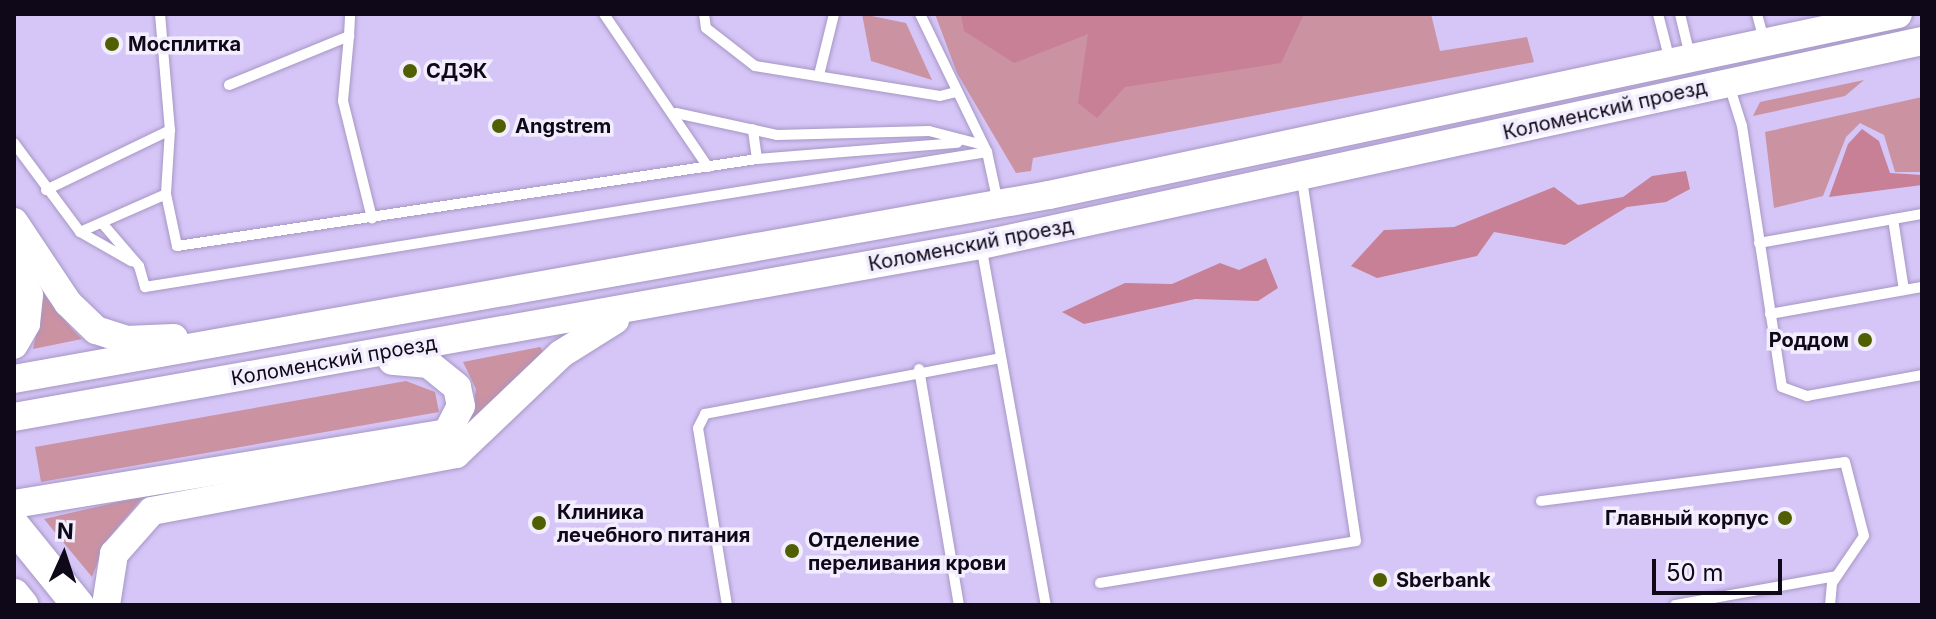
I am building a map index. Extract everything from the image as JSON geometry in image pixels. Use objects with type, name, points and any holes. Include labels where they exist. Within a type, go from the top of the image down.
[{"type":"main road","name":"Коломенский проезд","points":[[14,379],[303,332],[998,204],[1898,14]]},
{"type":"main road","name":"Коломенский проезд","points":[[14,417],[981,245],[1302,178],[1922,41]]},
{"type":"main road","points":[[14,222],[68,303],[110,337],[303,332]]},
{"type":"main road","points":[[14,262],[29,295],[26,324],[14,345]]},
{"type":"main road","points":[[106,605],[118,546],[159,507],[456,454],[585,334],[708,294]]},
{"type":"main road","points":[[14,504],[432,440],[457,423],[457,387],[444,371],[351,358]]},
{"type":"main road","points":[[14,526],[78,605]]},
{"type":"main road","points":[[14,595],[22,605]]},
{"type":"lane","points":[[160,14],[170,130],[166,194],[177,246],[757,159],[931,141],[985,148]]},
{"type":"lane","points":[[350,14],[343,101],[372,218]]},
{"type":"lane","points":[[604,14],[676,113],[708,167]]},
{"type":"lane","points":[[704,14],[706,28],[755,66],[820,71],[935,95],[956,92]]},
{"type":"lane","points":[[820,71],[834,14]]},
{"type":"lane","points":[[920,14],[985,148],[998,204]]},
{"type":"lane","points":[[1658,14],[1680,60]]},
{"type":"lane","points":[[1680,14],[1680,60]]},
{"type":"lane","points":[[1757,14],[1765,43]]},
{"type":"lane","points":[[229,85],[349,36]]},
{"type":"lane","points":[[1728,83],[1742,126],[1782,387],[1794,395],[1922,375]]},
{"type":"lane","points":[[676,113],[823,139],[929,131],[985,148]]},
{"type":"lane","points":[[753,129],[757,159]]},
{"type":"lane","points":[[46,190],[170,130]]},
{"type":"lane","points":[[14,143],[80,232],[139,266]]},
{"type":"lane","points":[[102,223],[139,266],[145,287],[985,148]]},
{"type":"lane","points":[[1100,583],[1356,541],[1302,178]]},
{"type":"lane","points":[[80,232],[166,194]]},
{"type":"lane","points":[[1759,243],[1922,214]]},
{"type":"lane","points":[[1893,219],[1904,290]]},
{"type":"lane","points":[[981,245],[1046,605]]},
{"type":"lane","points":[[1770,314],[1922,287]]},
{"type":"lane","points":[[727,605],[698,428],[705,414],[919,369],[1001,358]]},
{"type":"lane","points":[[919,369],[959,605]]},
{"type":"lane","points":[[1541,501],[1836,459],[1854,477],[1864,536],[1836,576],[1830,605]]},
{"type":"lane","points":[[1675,605],[1836,576]]},
{"type":"shaded area","points":[[862,14],[906,23],[932,80],[871,61]]},
{"type":"shaded area","points":[[935,14],[1431,14],[1440,51],[1527,37],[1534,62],[1033,158],[1031,171],[1016,173],[957,73]]},
{"type":"shaded area","points":[[961,14],[1304,14],[1281,63],[1125,87],[1097,118],[1078,103],[1088,34],[1014,63],[964,31]]},
{"type":"shaded area","points":[[1864,80],[1845,96],[1753,116],[1760,102]]},
{"type":"shaded area","points":[[1922,97],[1922,172],[1895,172],[1884,135],[1860,123],[1846,137],[1823,196],[1774,208],[1765,132]]},
{"type":"shaded area","points":[[1862,129],[1879,141],[1890,173],[1922,175],[1922,185],[1829,197],[1848,144]]},
{"type":"shaded area","points":[[1686,171],[1690,189],[1666,202],[1627,207],[1565,245],[1494,232],[1477,256],[1377,278],[1351,266],[1384,230],[1454,227],[1554,187],[1578,205],[1623,197],[1652,176]]},
{"type":"shaded area","points":[[1266,258],[1278,288],[1258,301],[1195,299],[1084,324],[1062,312],[1125,283],[1172,284],[1220,263],[1239,270]]},
{"type":"shaded area","points":[[44,294],[72,329],[82,339],[33,349]]},
{"type":"shaded area","points":[[540,347],[544,352],[470,428],[476,389],[463,362]]},
{"type":"shaded area","points":[[406,381],[435,392],[439,412],[41,482],[35,447]]},
{"type":"shaded area","points":[[144,496],[106,541],[92,577],[44,519]]},
{"type":"place","name":"Мосплитка","points":[[112,44]]},
{"type":"place","name":"СДЭК","points":[[410,71]]},
{"type":"place","name":"Angstrem","points":[[499,126]]},
{"type":"place","name":"Роддом","points":[[1865,340]]},
{"type":"place","name":"Главный корпус","points":[[1785,518]]},
{"type":"place","name":"Клиника лечебного питания","points":[[539,523]]},
{"type":"place","name":"Отделение переливания крови","points":[[792,551]]},
{"type":"place","name":"Sberbank","points":[[1380,580]]}]
